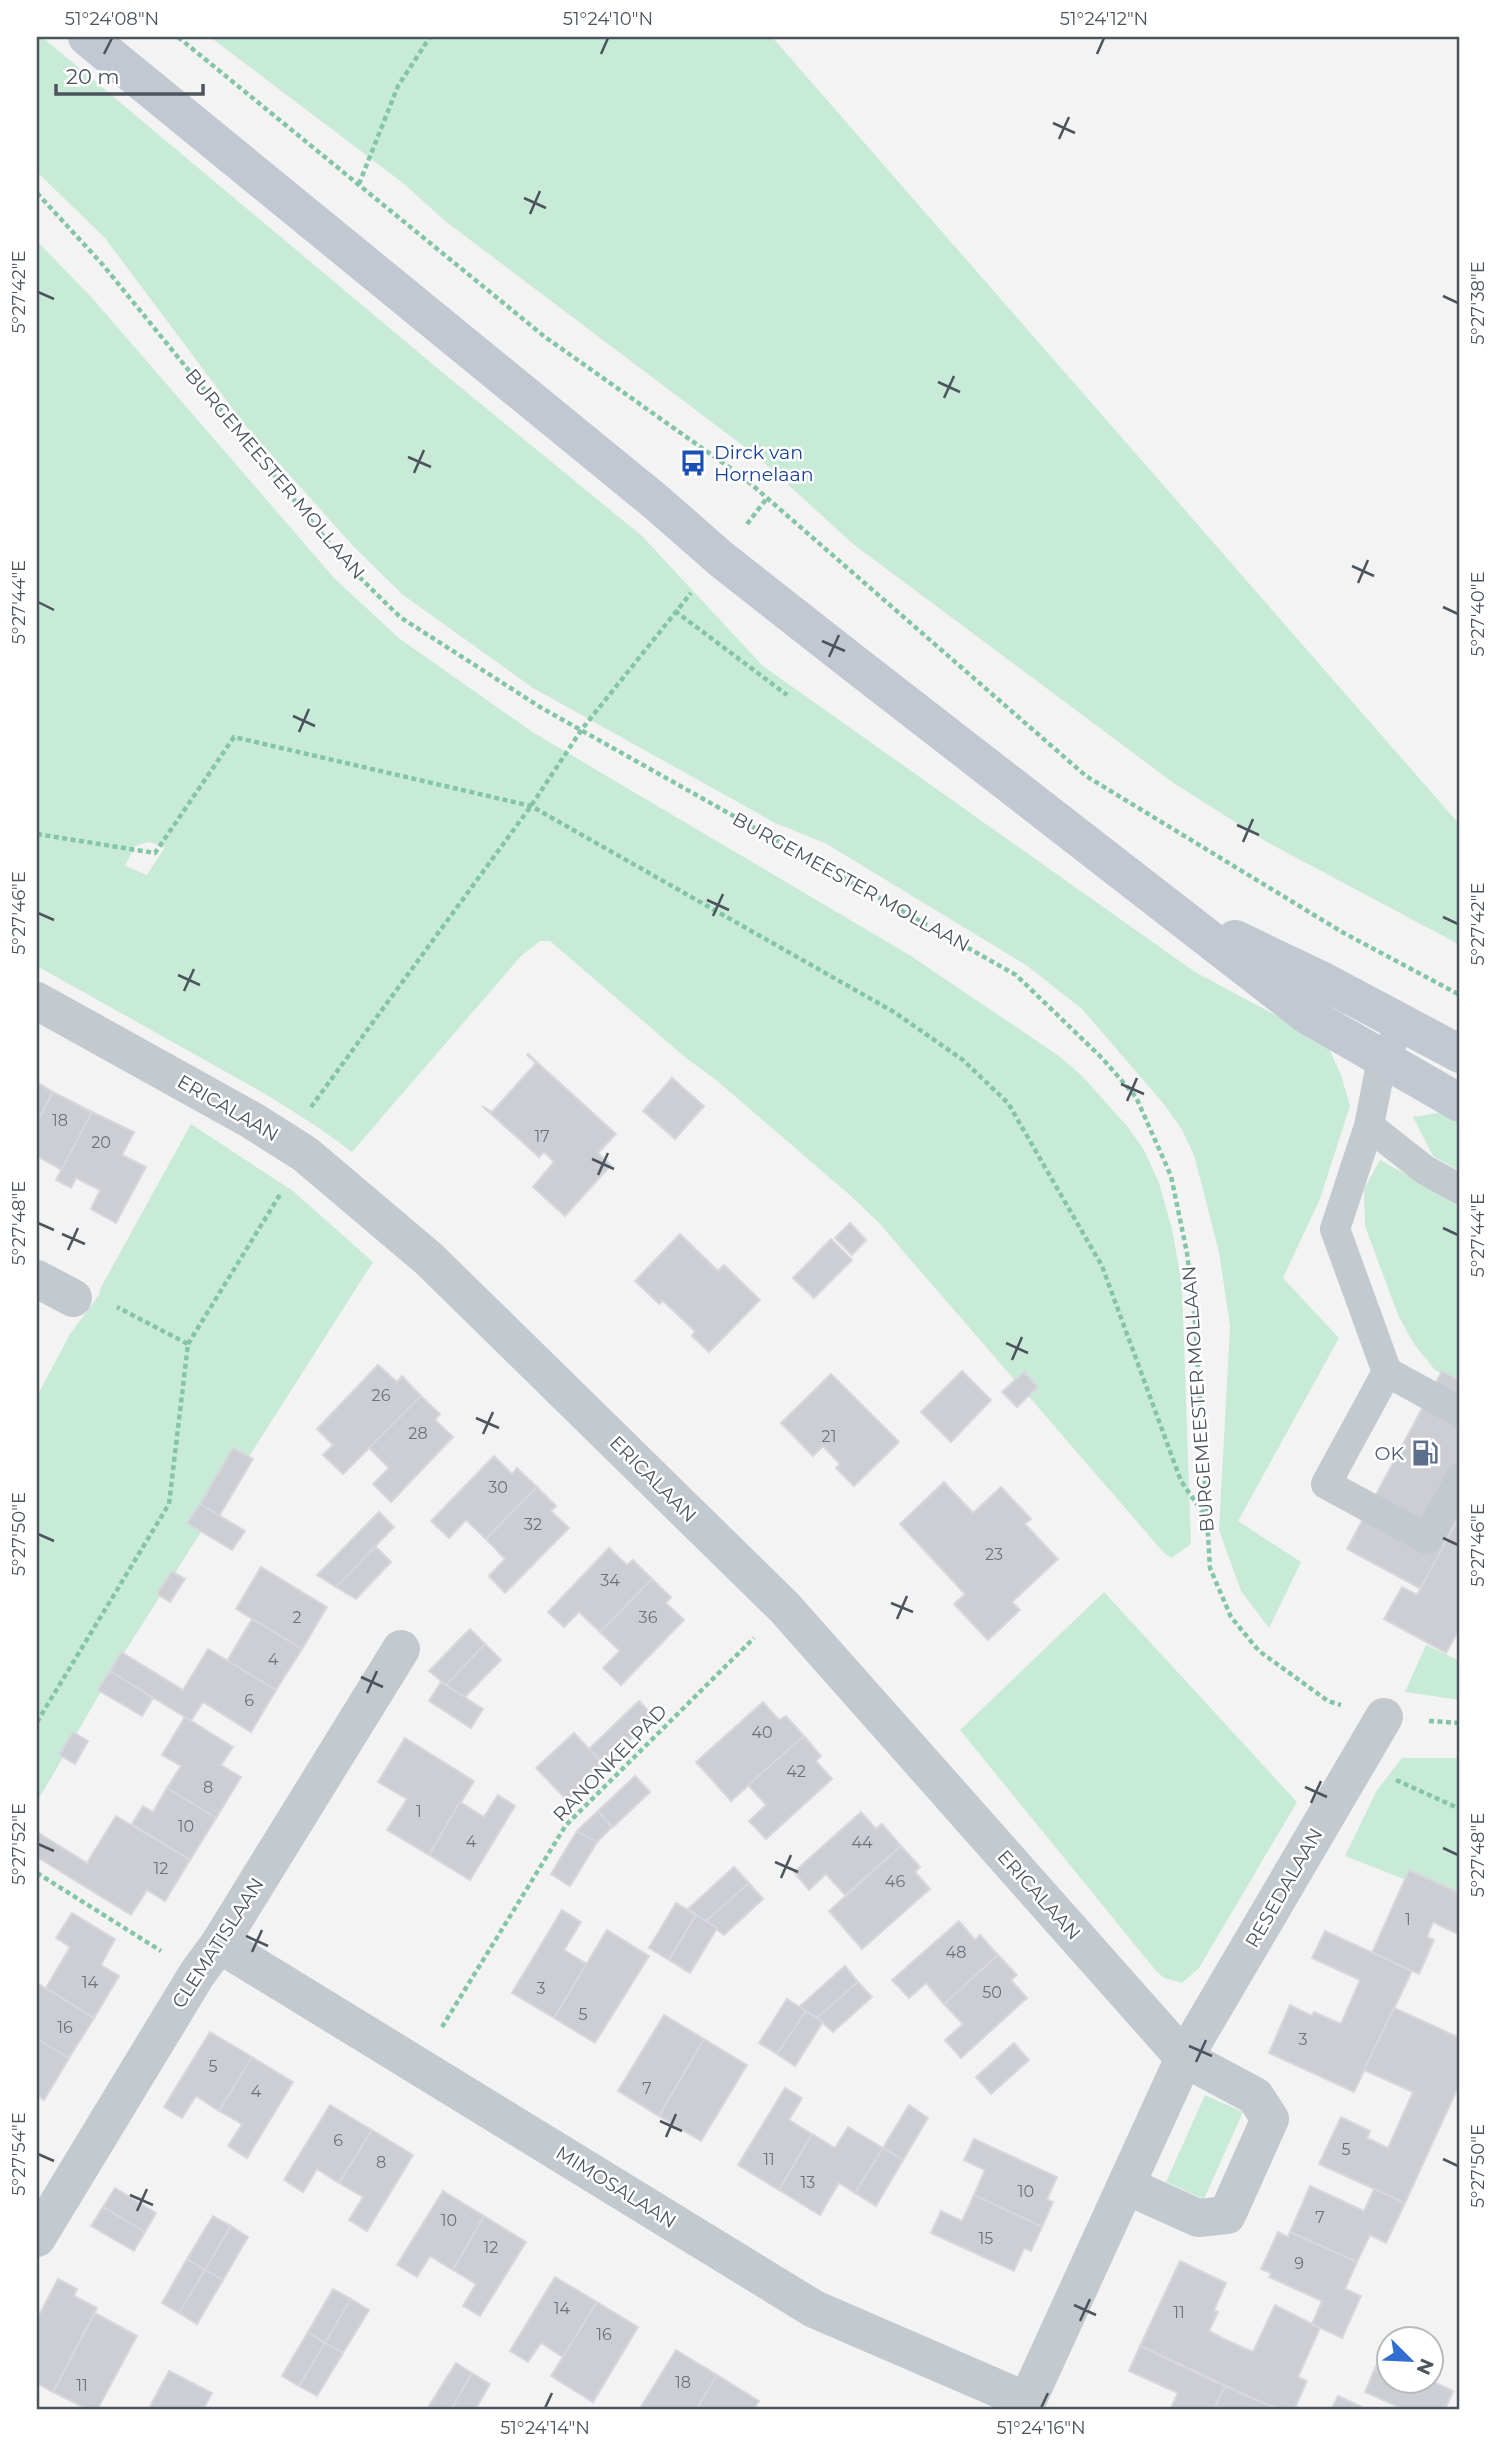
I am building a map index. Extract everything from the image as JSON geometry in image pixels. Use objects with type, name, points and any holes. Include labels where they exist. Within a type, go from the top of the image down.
[{"type":"main road","points":[[87,37],[656,502],[721,559],[1307,1015],[1460,1103]]},
{"type":"main road","points":[[1176,912],[1323,981],[1460,1054]]},
{"type":"street","name":"ERICALAAN","points":[[37,1001],[297,1148],[429,1259],[785,1608],[1184,2058]]},
{"type":"street","points":[[37,1279],[73,1298]]},
{"type":"street","name":"CLEMATISLAAN","points":[[37,2238],[401,1649]]},
{"type":"street","name":"RESEDALAAN","points":[[1025,2406],[1184,2058],[1384,1717]]},
{"type":"street","name":"MIMOSALAAN","points":[[208,1959],[418,2066],[814,2309],[1025,2406]]},
{"type":"street","points":[[1126,2186],[1198,2218],[1227,2215],[1270,2119],[1255,2096],[1184,2058]]},
{"type":"lane","points":[[1403,1024],[1382,1059],[1369,1126],[1335,1229],[1387,1372],[1460,1412]]},
{"type":"lane","points":[[1369,1126],[1425,1170],[1460,1189]]},
{"type":"lane","points":[[1387,1372],[1326,1484],[1427,1539],[1460,1479]]},
{"type":"path","points":[[178,37],[545,337],[743,477],[1086,776],[1342,932],[1460,995]]},
{"type":"path","points":[[359,184],[398,86],[430,37]]},
{"type":"path","name":"BURGEMEESTER MOLLAAN","points":[[37,193],[103,265],[347,565],[400,617],[540,707],[1016,975],[1102,1058],[1136,1097],[1171,1176],[1187,1253],[1195,1320],[1210,1568],[1231,1617],[1259,1651],[1328,1701],[1384,1717]]},
{"type":"path","points":[[37,1722],[169,1504],[188,1344],[297,1148],[317,1098],[531,806],[582,729],[675,611],[787,695]]},
{"type":"path","points":[[37,834],[155,853],[234,737],[531,806],[894,1012],[963,1060],[1008,1103],[1102,1266],[1181,1482],[1207,1518]]},
{"type":"path","points":[[73,1298],[80,1287],[188,1344]]},
{"type":"path","name":"RANONKELPAD","points":[[418,2066],[566,1825],[785,1608]]},
{"type":"path","points":[[1357,1763],[1460,1808]]},
{"type":"path","points":[[37,1873],[208,1959]]},
{"type":"green space","points":[[37,37],[42,37],[642,536],[763,666],[1195,972],[1326,1042],[1341,1075],[1350,1106],[1320,1199],[1283,1278],[1339,1338],[1238,1521],[1301,1562],[1269,1628],[1241,1591],[1219,1530],[1230,1326],[1219,1252],[1194,1155],[1181,1128],[1163,1103],[1082,1009],[1026,965],[825,843],[775,823],[533,688],[403,595],[354,547],[244,424],[105,238],[37,172]]},
{"type":"green space","points":[[210,37],[772,37],[1460,825],[1460,945],[1265,841],[1172,782],[853,544],[758,457],[445,221],[403,183]]},
{"type":"green space","points":[[37,241],[93,299],[335,579],[400,639],[534,733],[911,956],[1059,1056],[1082,1076],[1127,1126],[1144,1150],[1159,1183],[1172,1229],[1182,1285],[1191,1544],[1171,1558],[1164,1553],[878,1222],[716,1080],[686,1058],[550,941],[540,941],[521,956],[352,1152],[267,1095],[37,966]],"holes":[[[149,842],[165,847],[147,875],[125,866],[135,846]]]},
{"type":"green space","points":[[1450,1111],[1460,1116],[1460,1171],[1433,1156],[1413,1117]]},
{"type":"green space","points":[[191,1124],[293,1191],[373,1262],[117,1664],[37,1802],[37,1396],[70,1334],[99,1295]]},
{"type":"green space","points":[[1380,1160],[1460,1204],[1460,1385],[1435,1370],[1414,1344],[1398,1315],[1365,1226],[1364,1189]]},
{"type":"green space","points":[[1104,1592],[1297,1802],[1199,1968],[1182,1983],[1164,1978],[1156,1971],[960,1730]]},
{"type":"green space","points":[[1426,1645],[1460,1661],[1460,1700],[1405,1692]]},
{"type":"green space","points":[[1402,1758],[1460,1758],[1460,1901],[1345,1856],[1377,1790]]},
{"type":"green space","points":[[1205,2095],[1243,2112],[1204,2199],[1166,2182]]},
{"type":"building","points":[[528,1054],[616,1134],[598,1153],[611,1165],[565,1216],[533,1187],[554,1162],[544,1152],[539,1157],[482,1106],[492,1112],[536,1063]]},
{"type":"building","points":[[672,1078],[704,1106],[675,1139],[643,1111]]},
{"type":"building","points":[[37,1082],[53,1092],[37,1123]]},
{"type":"building","points":[[53,1092],[92,1112],[62,1170],[37,1156],[37,1123]]},
{"type":"building","points":[[92,1112],[134,1132],[122,1155],[146,1167],[116,1223],[91,1209],[100,1190],[76,1178],[71,1188],[56,1180]]},
{"type":"building","points":[[850,1223],[866,1240],[852,1255],[835,1238]]},
{"type":"building","points":[[680,1234],[718,1271],[724,1265],[760,1300],[709,1352],[692,1336],[695,1331],[663,1301],[659,1304],[635,1281]]},
{"type":"building","points":[[831,1239],[852,1260],[814,1298],[793,1278]]},
{"type":"building","points":[[378,1365],[397,1382],[402,1376],[421,1396],[343,1474],[323,1455],[333,1445],[317,1429]]},
{"type":"building","points":[[962,1371],[991,1400],[951,1442],[921,1412]]},
{"type":"building","points":[[1442,1371],[1460,1381],[1460,1552],[1436,1597],[1347,1549]]},
{"type":"building","points":[[1024,1372],[1038,1387],[1017,1407],[1002,1392]]},
{"type":"building","points":[[831,1374],[899,1442],[854,1486],[836,1468],[840,1464],[823,1446],[813,1456],[781,1423]]},
{"type":"building","points":[[421,1396],[440,1414],[435,1420],[453,1437],[391,1502],[373,1484],[389,1468],[369,1448]]},
{"type":"building","points":[[233,1448],[253,1459],[219,1516],[200,1504]]},
{"type":"building","points":[[494,1456],[512,1474],[517,1468],[537,1487],[486,1539],[466,1520],[449,1538],[431,1521]]},
{"type":"building","points":[[944,1482],[973,1513],[1001,1487],[1031,1519],[1025,1524],[1058,1559],[1012,1602],[1020,1610],[988,1640],[954,1604],[965,1594],[900,1524]]},
{"type":"building","points":[[537,1487],[556,1506],[551,1511],[569,1528],[505,1593],[489,1576],[505,1559],[486,1539]]},
{"type":"building","points":[[200,1504],[245,1531],[232,1550],[187,1523]]},
{"type":"building","points":[[379,1512],[394,1527],[336,1587],[317,1575]]},
{"type":"building","points":[[1460,1515],[1460,1628],[1446,1653],[1384,1619],[1402,1587],[1417,1595]]},
{"type":"building","points":[[376,1547],[391,1562],[356,1599],[336,1587]]},
{"type":"building","points":[[609,1548],[627,1565],[633,1560],[652,1579],[600,1632],[579,1612],[564,1627],[548,1612]]},
{"type":"building","points":[[261,1567],[327,1607],[302,1649],[236,1609]]},
{"type":"building","points":[[172,1571],[185,1579],[170,1602],[157,1594]]},
{"type":"building","points":[[652,1579],[671,1597],[666,1603],[684,1620],[621,1685],[603,1668],[620,1651],[600,1632]]},
{"type":"building","points":[[252,1619],[302,1649],[276,1690],[227,1661]]},
{"type":"building","points":[[470,1629],[485,1644],[446,1685],[429,1671]]},
{"type":"building","points":[[485,1644],[501,1660],[465,1697],[446,1685]]},
{"type":"building","points":[[208,1649],[276,1690],[251,1732],[203,1702],[191,1721],[110,1671],[121,1652],[183,1690]]},
{"type":"building","points":[[110,1671],[153,1698],[142,1716],[98,1690]]},
{"type":"building","points":[[441,1682],[483,1709],[471,1728],[429,1701]]},
{"type":"building","points":[[639,1701],[654,1717],[604,1765],[589,1749]]},
{"type":"building","points":[[763,1702],[779,1720],[786,1716],[804,1736],[731,1801],[696,1762]]},
{"type":"building","points":[[185,1717],[233,1747],[221,1765],[241,1777],[216,1818],[167,1788],[181,1766],[162,1755]]},
{"type":"building","points":[[73,1732],[88,1741],[75,1764],[59,1755]]},
{"type":"building","points":[[574,1733],[604,1765],[567,1800],[536,1768]]},
{"type":"building","points":[[804,1736],[821,1756],[816,1761],[832,1779],[766,1839],[749,1821],[766,1805],[748,1785]]},
{"type":"building","points":[[405,1738],[474,1781],[429,1855],[387,1830],[407,1799],[378,1782]]},
{"type":"building","points":[[635,1776],[650,1792],[613,1827],[598,1811]]},
{"type":"building","points":[[167,1788],[216,1818],[190,1860],[132,1824],[143,1806],[153,1812]]},
{"type":"building","points":[[498,1795],[515,1806],[470,1880],[429,1855],[460,1802],[484,1817]]},
{"type":"building","points":[[598,1811],[612,1827],[597,1842],[577,1831]]},
{"type":"building","points":[[861,1812],[876,1829],[882,1824],[901,1846],[845,1895],[826,1874],[809,1890],[794,1872]]},
{"type":"building","points":[[116,1816],[190,1860],[165,1901],[147,1890],[131,1915],[37,1857],[37,1832],[87,1863]]},
{"type":"building","points":[[577,1831],[597,1842],[570,1886],[551,1874]]},
{"type":"building","points":[[901,1846],[920,1867],[915,1872],[930,1889],[862,1949],[829,1911]]},
{"type":"building","points":[[734,1867],[749,1883],[706,1921],[688,1909]]},
{"type":"building","points":[[1409,1870],[1460,1893],[1460,1935],[1433,1922],[1427,1937],[1434,1940],[1419,1974],[1372,1953]]},
{"type":"building","points":[[749,1883],[763,1899],[724,1935],[706,1921]]},
{"type":"building","points":[[676,1903],[696,1915],[669,1960],[649,1948]]},
{"type":"building","points":[[562,1910],[581,1922],[564,1950],[587,1964],[554,2018],[512,1993]]},
{"type":"building","points":[[72,1913],[115,1939],[101,1965],[119,1976],[94,2018],[46,1988],[70,1947],[56,1938]]},
{"type":"building","points":[[696,1915],[717,1928],[690,1973],[669,1960]]},
{"type":"building","points":[[959,1921],[975,1940],[980,1935],[998,1955],[944,2004],[926,1983],[909,1998],[892,1980]]},
{"type":"building","points":[[607,1930],[649,1956],[595,2043],[554,2018]]},
{"type":"building","points":[[1325,1931],[1412,1971],[1354,2092],[1269,2053],[1290,2005],[1312,2016],[1314,2012],[1341,2024],[1360,1980],[1312,1958]]},
{"type":"building","points":[[998,1955],[1017,1975],[1011,1980],[1027,1998],[961,2058],[945,2040],[963,2024],[944,2004]]},
{"type":"building","points":[[845,1966],[858,1982],[817,2018],[799,2007]]},
{"type":"building","points":[[858,1982],[872,1997],[833,2032],[817,2018]]},
{"type":"building","points":[[37,1983],[94,2018],[69,2058],[37,2039]]},
{"type":"building","points":[[787,1999],[806,2011],[777,2054],[759,2043]]},
{"type":"building","points":[[1394,2008],[1460,2038],[1460,2083],[1405,2203],[1319,2164],[1341,2117],[1370,2131],[1367,2138],[1388,2148],[1413,2092],[1364,2070]]},
{"type":"building","points":[[806,2011],[823,2022],[795,2066],[777,2054]]},
{"type":"building","points":[[664,2015],[704,2039],[659,2116],[618,2091]]},
{"type":"building","points":[[210,2032],[252,2057],[219,2111],[196,2096],[182,2118],[164,2107]]},
{"type":"building","points":[[37,2039],[69,2058],[44,2100],[37,2095]]},
{"type":"building","points":[[704,2039],[747,2065],[701,2141],[659,2116]]},
{"type":"building","points":[[1014,2043],[1029,2060],[991,2094],[976,2077]]},
{"type":"building","points":[[252,2057],[293,2082],[247,2158],[228,2146],[242,2124],[219,2111]]},
{"type":"building","points":[[785,2088],[802,2098],[789,2120],[812,2134],[779,2190],[738,2165]]},
{"type":"building","points":[[330,2105],[372,2130],[339,2183],[317,2169],[303,2192],[284,2180]]},
{"type":"building","points":[[909,2105],[928,2118],[903,2160],[883,2148]]},
{"type":"building","points":[[848,2127],[883,2148],[855,2193],[839,2183],[820,2215],[779,2190],[812,2134],[835,2148]]},
{"type":"building","points":[[372,2130],[413,2155],[367,2231],[349,2220],[363,2197],[339,2183]]},
{"type":"building","points":[[974,2139],[1057,2177],[1047,2199],[1053,2202],[1042,2227],[974,2195],[985,2170],[964,2160]]},
{"type":"building","points":[[883,2148],[903,2160],[876,2206],[855,2193]]},
{"type":"building","points":[[1310,2186],[1364,2211],[1374,2189],[1405,2203],[1386,2243],[1370,2235],[1357,2262],[1290,2232]]},
{"type":"building","points":[[115,2188],[156,2213],[145,2232],[103,2207]]},
{"type":"building","points":[[443,2191],[484,2216],[453,2270],[430,2256],[417,2277],[397,2265]]},
{"type":"building","points":[[974,2195],[1042,2227],[1031,2251],[1024,2248],[1014,2271],[931,2233],[941,2211],[962,2221]]},
{"type":"building","points":[[103,2207],[145,2232],[134,2251],[91,2226]]},
{"type":"building","points":[[213,2216],[231,2226],[205,2270],[187,2259]]},
{"type":"building","points":[[484,2216],[526,2242],[480,2316],[463,2306],[476,2284],[453,2270]]},
{"type":"building","points":[[231,2226],[248,2237],[223,2280],[205,2270]]},
{"type":"building","points":[[1278,2232],[1288,2237],[1290,2232],[1357,2262],[1345,2289],[1361,2296],[1342,2338],[1312,2324],[1322,2301],[1269,2277],[1271,2273],[1261,2269]]},
{"type":"building","points":[[187,2259],[205,2270],[179,2313],[162,2303]]},
{"type":"building","points":[[1180,2261],[1226,2283],[1214,2310],[1218,2312],[1209,2331],[1226,2340],[1253,2352],[1275,2305],[1320,2328],[1298,2377],[1307,2381],[1294,2410],[1283,2410],[1263,2403],[1140,2346]]},
{"type":"building","points":[[205,2270],[223,2280],[197,2324],[179,2313]]},
{"type":"building","points":[[555,2277],[597,2302],[563,2357],[541,2343],[528,2362],[510,2351]]},
{"type":"building","points":[[58,2279],[77,2289],[74,2296],[97,2308],[53,2392],[37,2383],[37,2319]]},
{"type":"building","points":[[333,2289],[351,2299],[325,2343],[308,2332]]},
{"type":"building","points":[[351,2299],[369,2310],[343,2353],[325,2343]]},
{"type":"building","points":[[597,2302],[638,2327],[593,2402],[551,2376]]},
{"type":"building","points":[[95,2313],[137,2336],[97,2410],[89,2410],[53,2392]]},
{"type":"building","points":[[308,2332],[325,2343],[299,2386],[282,2376]]},
{"type":"building","points":[[325,2343],[343,2353],[317,2396],[299,2386]]},
{"type":"building","points":[[1140,2346],[1225,2386],[1214,2410],[1170,2410],[1178,2393],[1129,2371]]},
{"type":"building","points":[[676,2350],[717,2375],[696,2410],[639,2410]]},
{"type":"building","points":[[456,2363],[472,2373],[451,2410],[436,2410],[429,2406]]},
{"type":"building","points":[[169,2371],[212,2393],[203,2410],[148,2410]]},
{"type":"building","points":[[1374,2371],[1374,2394],[1444,2394],[1444,2387],[1453,2391],[1445,2410],[1405,2410],[1365,2392]]},
{"type":"building","points":[[472,2373],[490,2384],[475,2410],[451,2410]]},
{"type":"building","points":[[717,2375],[759,2401],[753,2410],[696,2410]]},
{"type":"building","points":[[1225,2386],[1263,2403],[1283,2410],[1214,2410]]},
{"type":"building","points":[[1338,2396],[1362,2407],[1361,2410],[1331,2410]]},
{"type":"place","name":"Dirck van Hornelaan","points":[[693,463]]},
{"type":"place","name":"OK","points":[[1425,1453]]}]
